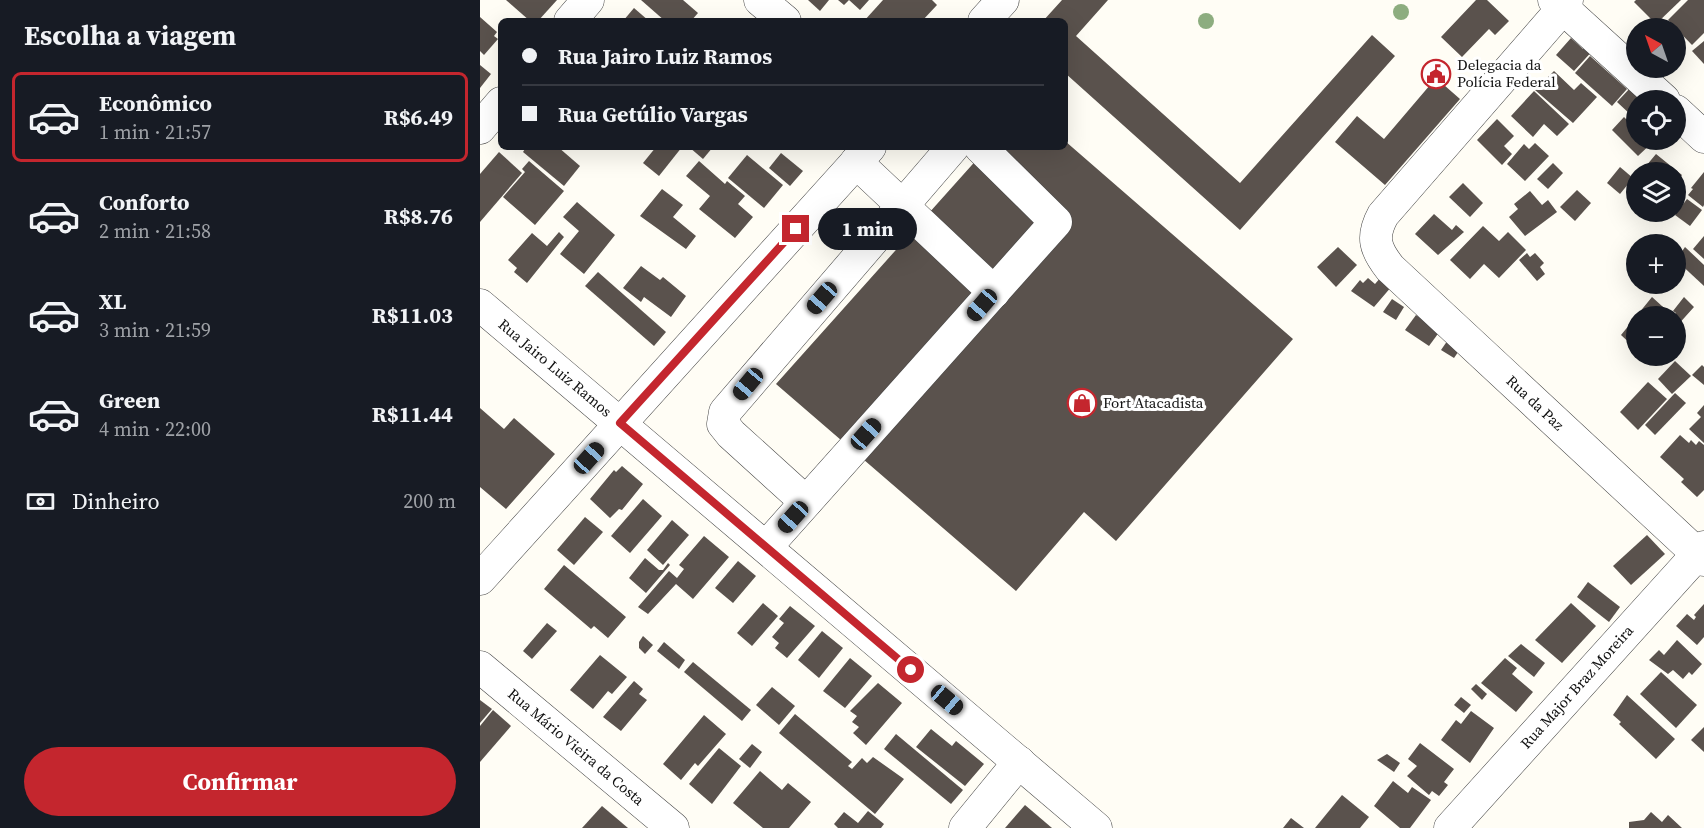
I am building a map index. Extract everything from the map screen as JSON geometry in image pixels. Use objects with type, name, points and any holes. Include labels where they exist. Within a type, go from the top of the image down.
[{"type":"street","points":[[573,18],[588,0]]},
{"type":"street","points":[[760,0],[781,18]]},
{"type":"street","points":[[987,18],[1003,0]]},
{"type":"street","points":[[1561,3],[1653,90]]},
{"type":"street","name":"Rua da Paz","points":[[1561,3],[1383,215],[1376,228],[1374,241],[1378,254],[1390,268],[1702,554]]},
{"type":"street","points":[[480,128],[498,107]]},
{"type":"street","points":[[1686,120],[1704,137]]},
{"type":"street","points":[[806,502],[730,434],[723,424],[725,412],[950,150]]},
{"type":"street","points":[[766,547],[1056,222],[983,150]]},
{"type":"street","points":[[480,579],[863,155],[901,205],[994,292]]},
{"type":"street","name":"Rua Jairo Luiz Ramos","points":[[480,304],[1096,828]]},
{"type":"street","name":"Rua Major Braz Moreira","points":[[1450,828],[1702,554]]},
{"type":"street","name":"Rua Mário Vieira da Costa","points":[[480,667],[673,828]]},
{"type":"street","points":[[965,828],[1019,762]]},
{"type":"building","points":[[506,0],[557,0],[541,18],[527,18]]},
{"type":"building","points":[[641,0],[683,0],[698,13],[694,18],[662,18]]},
{"type":"building","points":[[808,0],[829,0],[820,11]]},
{"type":"building","points":[[838,0],[849,0],[844,5]]},
{"type":"building","points":[[849,0],[869,0],[860,10]]},
{"type":"building","points":[[883,0],[932,0],[937,5],[925,18],[867,18]]},
{"type":"building","points":[[1062,0],[1108,0],[1076,36],[1240,183],[1372,35],[1395,56],[1240,230],[1068,76],[1068,18],[1046,18]]},
{"type":"building","points":[[1476,0],[1487,0],[1509,21],[1495,35],[1489,29],[1462,57],[1441,37]]},
{"type":"building","points":[[1636,0],[1681,0],[1662,18],[1650,18],[1634,2]]},
{"type":"building","points":[[1688,0],[1704,0],[1704,33],[1692,45],[1686,39],[1686,18],[1670,18]]},
{"type":"building","points":[[634,8],[646,18],[626,18]]},
{"type":"building","points":[[480,17],[497,32],[494,36],[498,39],[484,55],[480,51]]},
{"type":"building","points":[[1571,38],[1583,49],[1590,41],[1596,47],[1574,71],[1556,55]]},
{"type":"building","points":[[1704,41],[1704,64],[1692,51]]},
{"type":"building","points":[[1590,56],[1627,89],[1612,106],[1575,73]]},
{"type":"building","points":[[480,65],[491,74],[480,88]]},
{"type":"building","points":[[1554,71],[1574,90],[1581,83],[1597,97],[1573,123],[1535,90]]},
{"type":"building","points":[[1436,78],[1460,99],[1385,185],[1335,142],[1357,116],[1384,139]]},
{"type":"building","points":[[1534,91],[1569,124],[1557,136],[1544,124],[1533,137],[1511,116]]},
{"type":"building","points":[[1626,92],[1626,110],[1617,102]]},
{"type":"building","points":[[1624,117],[1626,119],[1626,144],[1612,130]]},
{"type":"building","points":[[1497,119],[1514,136],[1504,146],[1512,154],[1502,165],[1477,140]]},
{"type":"building","points":[[1535,143],[1549,156],[1525,181],[1507,164],[1524,144],[1529,149]]},
{"type":"building","name":"Fort Atacadista","points":[[1068,144],[1293,339],[1116,541],[1084,512],[1016,591],[776,384],[985,150],[1068,150]]},
{"type":"building","points":[[524,150],[561,150],[580,166],[564,186],[523,152]]},
{"type":"building","points":[[654,150],[680,150],[659,176],[643,163]]},
{"type":"building","points":[[692,150],[710,150],[703,159]]},
{"type":"building","points":[[1632,150],[1644,150],[1638,156]]},
{"type":"building","points":[[499,152],[522,173],[480,222],[480,174]]},
{"type":"building","points":[[781,153],[803,171],[790,186],[769,168]]},
{"type":"building","points":[[1656,154],[1666,162],[1649,162]]},
{"type":"building","points":[[747,155],[783,185],[764,208],[728,178]]},
{"type":"building","points":[[529,161],[564,191],[535,225],[503,197],[525,172],[522,169]]},
{"type":"building","points":[[699,161],[725,184],[727,181],[745,196],[738,204],[753,217],[735,238],[699,209],[710,196],[686,176]]},
{"type":"building","points":[[1553,163],[1563,173],[1548,189],[1537,179]]},
{"type":"building","points":[[1620,167],[1626,172],[1626,187],[1620,194],[1607,183]]},
{"type":"building","points":[[1704,172],[1704,205],[1703,207],[1688,195]]},
{"type":"building","points":[[1463,183],[1483,203],[1470,217],[1449,197]]},
{"type":"building","points":[[662,189],[683,205],[673,217],[696,236],[686,249],[640,216]]},
{"type":"building","points":[[1577,190],[1591,203],[1575,221],[1560,207]]},
{"type":"building","points":[[1530,191],[1542,205],[1548,200],[1557,212],[1525,236],[1509,217],[1518,209],[1514,204]]},
{"type":"building","points":[[1686,200],[1702,210],[1690,226],[1685,222]]},
{"type":"building","points":[[577,202],[615,235],[584,274],[560,254],[579,231],[563,217]]},
{"type":"building","points":[[1434,214],[1452,230],[1456,225],[1464,232],[1438,255],[1415,234]]},
{"type":"building","points":[[1483,226],[1499,241],[1508,232],[1526,250],[1499,278],[1484,264],[1470,279],[1450,260]]},
{"type":"building","points":[[559,232],[564,237],[527,283],[514,272],[517,268],[508,260],[532,233],[547,246]]},
{"type":"building","points":[[1704,236],[1704,259],[1693,249]]},
{"type":"building","points":[[1338,247],[1357,265],[1336,287],[1317,267]]},
{"type":"building","points":[[1686,248],[1704,265],[1704,286],[1686,269]]},
{"type":"building","points":[[1527,253],[1530,257],[1535,253],[1544,263],[1540,267],[1545,274],[1537,281],[1519,260]]},
{"type":"building","points":[[641,266],[660,280],[663,277],[686,296],[671,317],[644,297],[641,302],[623,288]]},
{"type":"building","points":[[598,272],[666,332],[654,346],[585,286]]},
{"type":"building","points":[[1381,277],[1392,286],[1374,307],[1351,291],[1360,280],[1363,283],[1368,278],[1375,284]]},
{"type":"building","points":[[1652,297],[1662,306],[1644,306]]},
{"type":"building","points":[[1684,297],[1694,307],[1686,316],[1686,306],[1677,306]]},
{"type":"building","points":[[1392,299],[1404,307],[1396,320],[1383,312]]},
{"type":"building","points":[[1416,315],[1440,331],[1429,346],[1405,330]]},
{"type":"building","points":[[1626,329],[1626,340],[1621,335]]},
{"type":"building","points":[[1450,337],[1463,345],[1454,358],[1441,350]]},
{"type":"building","points":[[1702,365],[1704,367],[1704,385],[1692,375]]},
{"type":"building","points":[[1670,366],[1680,366],[1691,376],[1672,394],[1658,379]]},
{"type":"building","points":[[1648,382],[1667,399],[1638,430],[1620,412]]},
{"type":"building","points":[[1675,393],[1686,403],[1655,435],[1645,425]]},
{"type":"building","points":[[1704,405],[1704,443],[1689,429],[1701,417],[1697,413]]},
{"type":"building","points":[[480,408],[504,429],[514,418],[555,454],[506,509],[480,487]]},
{"type":"building","points":[[1680,435],[1689,443],[1691,440],[1696,445],[1699,441],[1704,445],[1704,490],[1697,497],[1681,482],[1684,479],[1660,457]]},
{"type":"building","points":[[622,466],[643,484],[622,510],[619,509],[610,518],[590,499],[614,470],[616,472]]},
{"type":"building","points":[[643,499],[662,516],[630,553],[611,536]]},
{"type":"building","points":[[585,517],[603,532],[574,565],[557,550]]},
{"type":"building","points":[[672,520],[689,535],[663,565],[647,550]]},
{"type":"building","points":[[1647,535],[1665,554],[1631,585],[1613,566]]},
{"type":"building","points":[[704,536],[729,557],[693,599],[676,584],[648,614],[638,607],[669,571],[677,578],[684,569],[679,565]]},
{"type":"building","points":[[645,558],[659,570],[663,570],[668,563],[670,565],[646,593],[629,578]]},
{"type":"building","points":[[738,561],[756,576],[733,603],[715,588]]},
{"type":"building","points":[[564,565],[626,617],[608,638],[594,626],[591,629],[544,589]]},
{"type":"building","points":[[1588,582],[1620,607],[1609,622],[1577,597]]},
{"type":"building","points":[[763,603],[778,616],[752,646],[737,633]]},
{"type":"building","points":[[1571,603],[1596,626],[1562,663],[1535,640]]},
{"type":"building","points":[[1704,604],[1704,637],[1697,645],[1676,626],[1687,614],[1694,620],[1696,617],[1694,615]]},
{"type":"building","points":[[790,606],[815,626],[787,658],[775,648],[779,643],[772,637],[784,623],[779,619]]},
{"type":"building","points":[[547,623],[557,631],[532,659],[523,651]]},
{"type":"building","points":[[822,631],[843,648],[819,678],[798,660]]},
{"type":"building","points":[[643,636],[653,645],[645,654],[639,648],[639,642]]},
{"type":"building","points":[[1677,640],[1702,664],[1692,675],[1689,672],[1683,679],[1673,670],[1668,674],[1649,660],[1659,650],[1664,655]]},
{"type":"building","points":[[664,642],[685,660],[679,669],[657,651]]},
{"type":"building","points":[[1521,644],[1545,663],[1534,677],[1508,656]]},
{"type":"building","points":[[600,655],[627,677],[612,694],[608,691],[593,709],[570,690]]},
{"type":"building","points":[[850,658],[872,676],[845,708],[823,691]]},
{"type":"building","points":[[1505,658],[1517,668],[1512,674],[1533,692],[1516,712],[1481,683]]},
{"type":"building","points":[[693,662],[751,710],[742,721],[684,672]]},
{"type":"building","points":[[1661,672],[1697,705],[1676,728],[1640,694]]},
{"type":"building","points":[[634,681],[643,689],[639,694],[647,700],[621,731],[603,717]]},
{"type":"building","points":[[878,683],[902,703],[866,745],[853,733],[859,727],[852,722],[857,716],[850,711]]},
{"type":"building","points":[[1476,684],[1487,694],[1482,700],[1471,689]]},
{"type":"building","points":[[772,687],[795,706],[779,725],[756,705]]},
{"type":"building","points":[[1627,695],[1675,739],[1656,759],[1619,724],[1621,722],[1613,715]]},
{"type":"building","points":[[1461,697],[1471,705],[1464,713],[1454,705]]},
{"type":"building","points":[[480,700],[492,709],[480,723]]},
{"type":"building","points":[[493,710],[511,726],[480,762],[480,726]]},
{"type":"building","points":[[1471,711],[1494,728],[1470,763],[1441,740],[1456,720],[1461,724]]},
{"type":"building","points":[[795,714],[852,762],[848,766],[852,769],[862,758],[867,763],[873,757],[904,779],[875,814],[779,733]]},
{"type":"building","points":[[704,715],[726,734],[698,766],[695,763],[681,780],[663,764]]},
{"type":"building","points":[[1704,727],[1704,752],[1691,740]]},
{"type":"building","points":[[931,729],[952,746],[956,741],[984,764],[965,786],[916,747]]},
{"type":"building","points":[[896,734],[963,790],[951,804],[884,749]]},
{"type":"building","points":[[1420,743],[1454,769],[1444,782],[1448,785],[1439,796],[1432,791],[1429,795],[1407,776],[1417,766],[1408,759]]},
{"type":"building","points":[[752,744],[762,752],[750,768],[739,759]]},
{"type":"building","points":[[719,748],[741,766],[712,804],[689,784]]},
{"type":"building","points":[[1387,754],[1400,763],[1394,772],[1377,760]]},
{"type":"building","points":[[760,771],[782,790],[788,783],[811,802],[789,828],[763,828],[733,803]]},
{"type":"building","points":[[1393,781],[1408,793],[1412,787],[1431,800],[1410,828],[1400,828],[1374,806]]},
{"type":"building","points":[[1342,795],[1369,817],[1360,828],[1315,828]]},
{"type":"building","points":[[1025,805],[1052,828],[1005,828]]},
{"type":"building","points":[[602,806],[628,828],[582,828]]},
{"type":"building","points":[[868,811],[884,824],[881,828],[838,828],[834,824],[844,812],[858,823]]},
{"type":"building","points":[[1651,812],[1662,822],[1668,815],[1682,828],[1629,828],[1629,822],[1644,820]]},
{"type":"building","points":[[1291,818],[1304,828],[1283,828]]},
{"type":"place","name":"Delegacia da Polícia Federal","points":[[1436,74]]},
{"type":"place","name":"Fort Atacadista","points":[[1082,403]]},
{"type":"route","points":[[796,229],[620,423],[911,670]]}]
